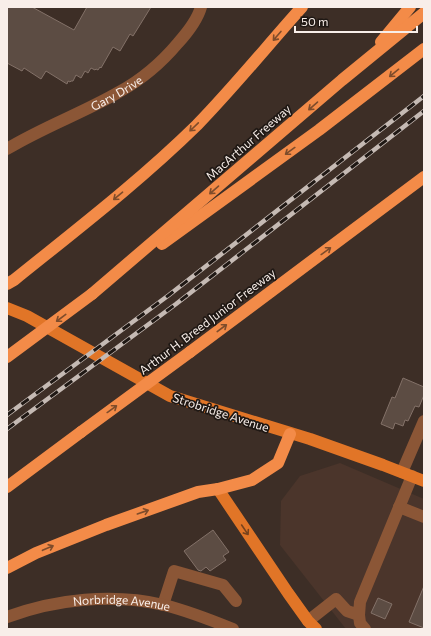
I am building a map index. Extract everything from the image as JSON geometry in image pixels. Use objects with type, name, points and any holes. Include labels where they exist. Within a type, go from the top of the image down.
[{"type":"highway","points":[[7,284],[105,207],[183,138],[231,89],[302,7]]},
{"type":"highway","points":[[364,63],[410,7]]},
{"type":"highway","name":"MacArthur Freeway","points":[[92,294],[424,13]]},
{"type":"highway","points":[[7,357],[319,130],[424,49]]},
{"type":"highway","name":"Arthur H. Breed Junior Freeway","points":[[7,487],[424,177]]},
{"type":"highway","points":[[7,568],[36,553],[106,525],[198,492],[218,489],[252,480],[278,463],[290,434]]},
{"type":"main road","name":"Strobridge Avenue","points":[[7,308],[27,316],[170,396],[310,439],[424,481]]},
{"type":"main road","points":[[218,489],[312,625]]},
{"type":"street","name":"Gary Drive","points":[[7,149],[27,136],[120,92],[139,79],[174,48],[188,32],[200,8]]},
{"type":"street","points":[[365,629],[360,623],[360,602],[399,507],[407,474],[424,421]]},
{"type":"street","points":[[399,507],[424,517]]},
{"type":"street","points":[[164,605],[174,571],[223,585],[236,601]]},
{"type":"street","points":[[312,625],[336,599],[347,610],[359,615]]},
{"type":"street","name":"Norbridge Avenue","points":[[7,617],[27,610],[74,601],[139,601],[164,605],[186,611],[233,629]]},
{"type":"shaded area","points":[[340,463],[424,499],[424,629],[346,629],[280,545],[281,501],[300,476]]},
{"type":"building","points":[[7,7],[32,7],[74,30],[87,7],[151,7],[133,36],[130,34],[120,51],[113,47],[101,68],[100,67],[98,70],[95,70],[91,68],[88,73],[85,71],[81,78],[76,75],[73,81],[68,81],[67,84],[46,71],[41,79],[24,68],[22,71],[7,63]]},
{"type":"building","points":[[403,378],[424,387],[424,395],[419,407],[415,406],[408,421],[405,420],[403,426],[395,423],[393,429],[381,424],[392,397],[395,398]]},
{"type":"building","points":[[213,530],[229,552],[223,556],[226,560],[210,571],[206,567],[201,571],[198,570],[184,551]]},
{"type":"building","points":[[424,586],[424,628],[409,622]]},
{"type":"building","points":[[378,598],[392,604],[385,619],[371,613]]},
{"type":"railway","points":[[7,415],[169,295],[424,96]]},
{"type":"railway","points":[[7,429],[176,304],[424,111]]}]
